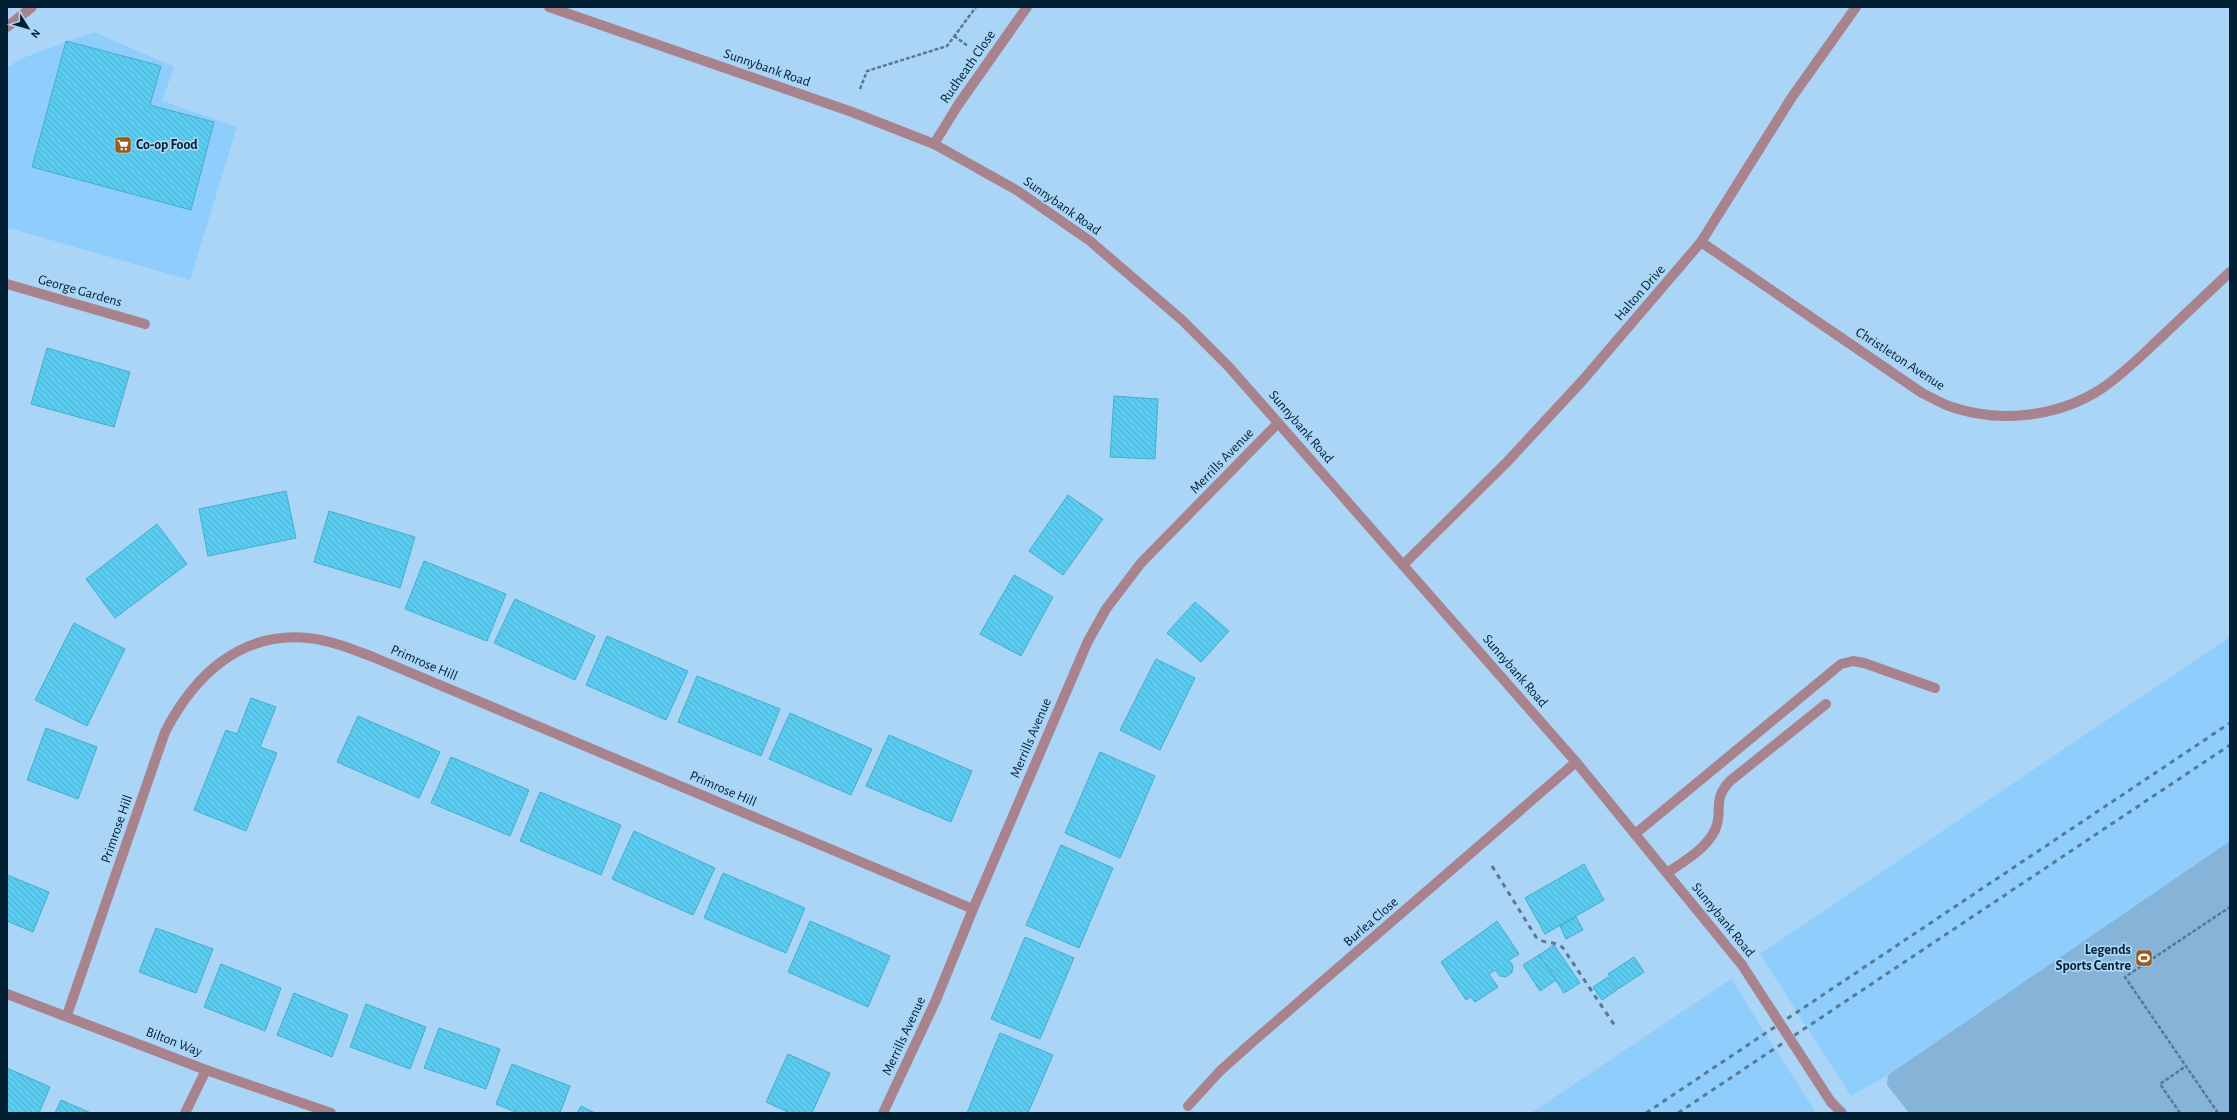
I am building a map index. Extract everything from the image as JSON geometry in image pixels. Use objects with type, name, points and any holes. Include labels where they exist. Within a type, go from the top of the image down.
[{"type":"street","points":[[7,27],[32,7]]},
{"type":"street","name":"Sunnybank Road","points":[[549,7],[852,112],[934,144],[1052,213],[1117,263],[1206,343],[1403,564],[1576,762],[1742,965],[1830,1102],[1842,1113]]},
{"type":"street","name":"Rudheath Close","points":[[934,144],[958,105],[1027,7]]},
{"type":"street","name":"Halton Drive","points":[[1403,564],[1507,462],[1583,380],[1702,242],[1792,97],[1856,7]]},
{"type":"street","name":"Christleton Avenue","points":[[1702,242],[1922,393],[1949,406],[1975,413],[2001,416],[2041,413],[2076,402],[2101,389],[2124,371],[2230,272]]},
{"type":"street","name":"George Gardens","points":[[7,284],[145,324]]},
{"type":"street","name":"Merrills Avenue","points":[[883,1113],[936,1000],[973,909],[1088,641],[1106,609],[1141,563],[1278,423]]},
{"type":"street","name":"Primrose Hill","points":[[67,1015],[165,732],[178,707],[207,672],[221,661],[238,651],[278,639],[309,638],[325,641],[373,657],[973,909]]},
{"type":"street","points":[[1635,834],[1841,664],[1853,661],[1864,663],[1935,688]]},
{"type":"street","points":[[1667,873],[1709,840],[1716,828],[1718,802],[1722,790],[1730,781],[1826,704]]},
{"type":"street","name":"Burlea Close","points":[[1188,1106],[1220,1071],[1243,1050],[1576,762]]},
{"type":"street","name":"Bilton Way","points":[[7,994],[67,1015],[206,1070],[332,1113]]},
{"type":"street","points":[[185,1113],[206,1070]]},
{"type":"path","points":[[852,112],[867,71],[947,46],[976,7]]},
{"type":"path","points":[[2218,1113],[2125,977],[2230,906]]},
{"type":"path","points":[[2180,1113],[2160,1084],[2186,1066]]},
{"type":"shaded area","points":[[94,32],[174,67],[162,101],[237,127],[190,280],[9,228],[7,232],[7,68],[20,59]]},
{"type":"shaded area","points":[[2230,637],[2230,841],[1888,1075],[1851,1096],[1760,954]]},
{"type":"shaded area","name":"Legends Sports Centre","points":[[2230,841],[2230,1113],[1909,1113],[1887,1085],[1888,1075]]},
{"type":"shaded area","points":[[1731,979],[1816,1113],[1531,1113]]},
{"type":"building","name":"Co-op Food","points":[[66,41],[161,66],[150,105],[214,122],[191,210],[32,167]]},
{"type":"building","points":[[47,348],[130,372],[114,427],[31,404]]},
{"type":"building","points":[[1114,396],[1158,399],[1155,459],[1110,457]]},
{"type":"building","points":[[286,491],[296,538],[208,556],[199,509]]},
{"type":"building","points":[[1068,495],[1103,519],[1063,575],[1029,551]]},
{"type":"building","points":[[329,511],[415,537],[400,588],[314,562]]},
{"type":"building","points":[[157,524],[187,564],[115,618],[86,579]]},
{"type":"building","points":[[424,561],[506,594],[487,641],[405,609]]},
{"type":"building","points":[[1014,575],[1053,597],[1021,656],[980,634]]},
{"type":"building","points":[[515,599],[595,636],[575,680],[494,643]]},
{"type":"building","points":[[1195,602],[1229,631],[1201,662],[1167,633]]},
{"type":"building","points":[[74,623],[125,649],[87,726],[35,700]]},
{"type":"building","points":[[607,636],[688,671],[666,720],[586,685]]},
{"type":"building","points":[[1156,659],[1195,678],[1160,750],[1120,730]]},
{"type":"building","points":[[697,676],[780,709],[761,756],[678,722]]},
{"type":"building","points":[[251,698],[276,707],[260,747],[277,753],[246,831],[194,810],[226,730],[237,734]]},
{"type":"building","points":[[790,713],[872,749],[851,795],[769,759]]},
{"type":"building","points":[[358,716],[440,752],[419,798],[337,762]]},
{"type":"building","points":[[46,728],[97,747],[78,799],[27,780]]},
{"type":"building","points":[[889,735],[972,771],[951,822],[866,786]]},
{"type":"building","points":[[1100,752],[1155,776],[1120,858],[1065,833]]},
{"type":"building","points":[[451,757],[529,790],[510,836],[431,803]]},
{"type":"building","points":[[540,792],[621,825],[601,875],[520,841]]},
{"type":"building","points":[[634,831],[715,868],[693,915],[612,879]]},
{"type":"building","points":[[1061,845],[1113,868],[1079,948],[1026,925]]},
{"type":"building","points":[[1584,864],[1604,900],[1545,934],[1525,898]]},
{"type":"building","points":[[723,873],[805,908],[786,953],[704,918]]},
{"type":"building","points":[[7,875],[49,892],[33,932],[7,921]]},
{"type":"building","points":[[1576,917],[1583,930],[1566,939],[1560,926]]},
{"type":"building","points":[[810,921],[890,956],[868,1007],[788,972]]},
{"type":"building","points":[[1497,921],[1519,954],[1509,960],[1513,966],[1512,972],[1506,977],[1500,976],[1495,970],[1489,974],[1498,987],[1475,1002],[1471,997],[1466,1000],[1441,962]]},
{"type":"building","points":[[156,928],[213,949],[196,993],[139,972]]},
{"type":"building","points":[[1025,937],[1074,958],[1040,1039],[991,1019]]},
{"type":"building","points":[[1554,945],[1580,983],[1564,993],[1539,955]]},
{"type":"building","points":[[1539,955],[1556,980],[1540,991],[1523,965]]},
{"type":"building","points":[[1634,957],[1644,972],[1618,989],[1608,974]]},
{"type":"building","points":[[221,964],[281,988],[265,1031],[204,1007]]},
{"type":"building","points":[[1608,977],[1617,990],[1602,1000],[1593,987]]},
{"type":"building","points":[[294,993],[348,1015],[332,1057],[277,1035]]},
{"type":"building","points":[[366,1004],[426,1027],[410,1069],[350,1047]]},
{"type":"building","points":[[439,1028],[500,1049],[486,1089],[424,1068]]},
{"type":"building","points":[[1000,1033],[1053,1055],[1028,1113],[967,1113]]},
{"type":"building","points":[[788,1054],[830,1073],[812,1113],[790,1113],[766,1102]]},
{"type":"building","points":[[512,1064],[570,1086],[560,1113],[518,1113],[496,1104]]},
{"type":"building","points":[[7,1068],[50,1087],[39,1113],[7,1113]]},
{"type":"building","points":[[61,1100],[91,1113],[55,1113]]},
{"type":"building","points":[[581,1106],[595,1113],[577,1113]]},
{"type":"railway","points":[[1646,1113],[2230,723]]},
{"type":"railway","points":[[1678,1113],[2230,745]]},
{"type":"railway","points":[[1492,866],[1536,937],[1542,941],[1557,944],[1563,948],[1615,1026]]},
{"type":"place","name":"Co-op Food","points":[[123,145]]},
{"type":"place","name":"Legends Sports Centre","points":[[2144,958]]}]
